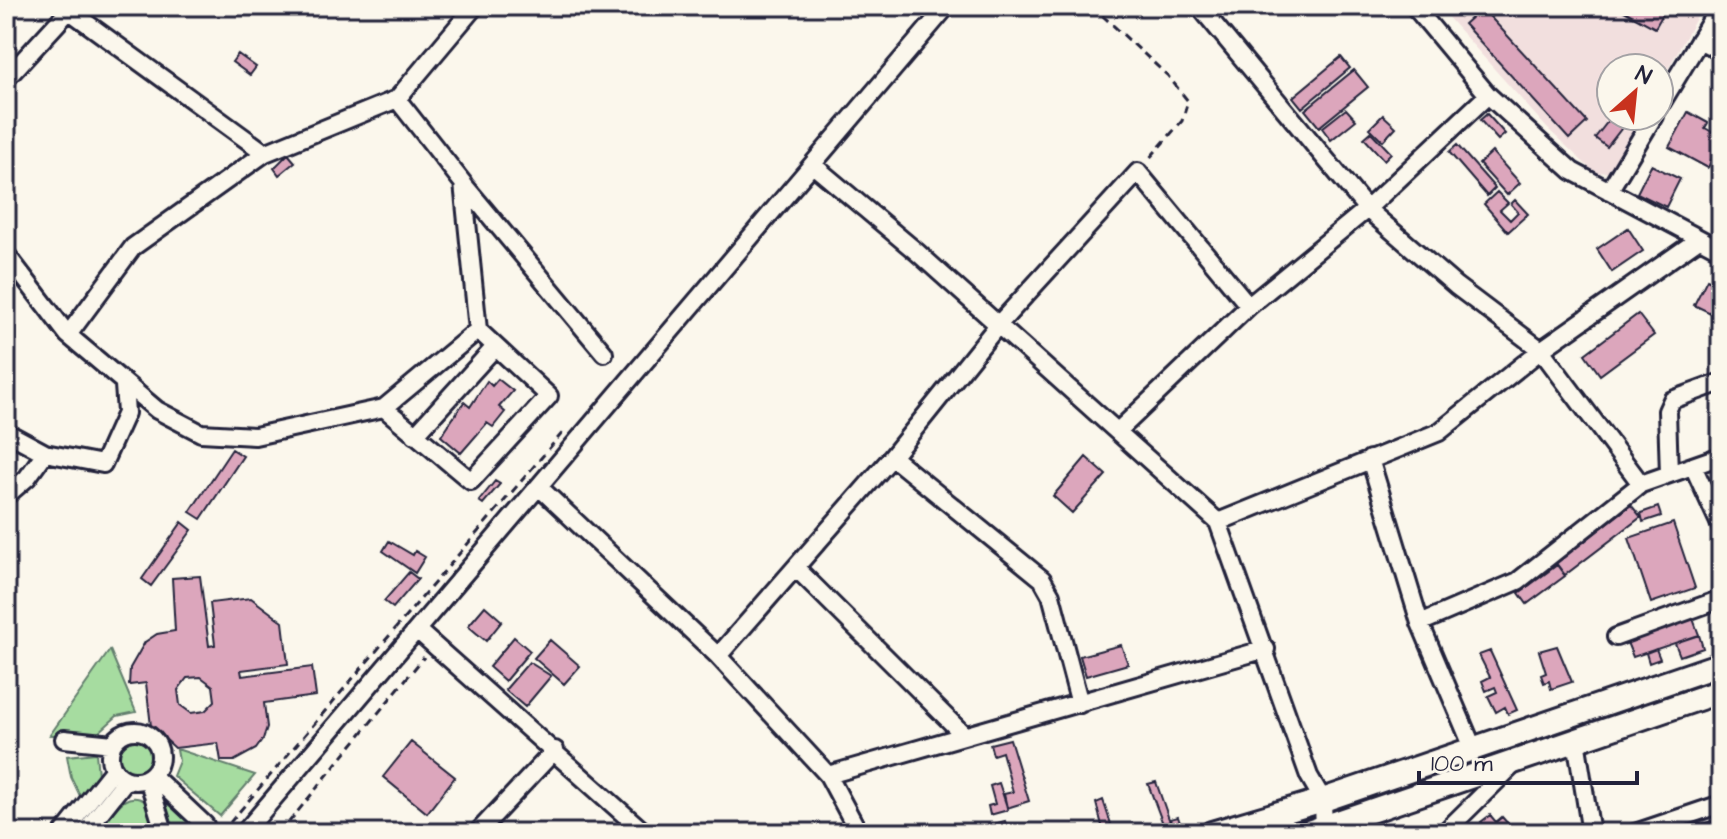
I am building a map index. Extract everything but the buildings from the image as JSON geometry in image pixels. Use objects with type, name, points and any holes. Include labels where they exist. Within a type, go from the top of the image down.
[{"type":"main road","points":[[1212,833],[1323,800],[1716,666],[1716,692],[1318,831]]},
{"type":"street","points":[[68,335],[133,247],[265,153],[397,99],[475,6]]},
{"type":"street","points":[[244,833],[947,6]]},
{"type":"street","points":[[1199,6],[1367,209],[1456,286],[1541,350],[1641,484]]},
{"type":"street","points":[[1414,6],[1488,95],[1572,171],[1721,250]]},
{"type":"street","points":[[1675,80],[1720,6]]},
{"type":"street","points":[[6,79],[68,8],[265,153]]},
{"type":"street","points":[[1699,40],[1721,51]]},
{"type":"street","points":[[1118,431],[1249,306],[1367,209],[1488,95]]},
{"type":"street","points":[[397,99],[604,353]]},
{"type":"street","points":[[1609,191],[1644,132]]},
{"type":"street","points":[[813,165],[1218,522],[1309,776],[1323,800],[1318,831]]},
{"type":"street","points":[[718,656],[892,457],[998,325],[1138,172],[1249,306]]},
{"type":"street","points":[[384,408],[471,481],[549,396],[478,330],[463,183]]},
{"type":"street","points":[[1218,522],[1439,432],[1541,350],[1699,239]]},
{"type":"street","points":[[6,254],[68,335],[157,410],[201,433],[255,436],[384,408],[478,330]]},
{"type":"street","points":[[415,435],[495,347]]},
{"type":"street","points":[[1669,474],[1667,411],[1672,400],[1721,382]]},
{"type":"street","points":[[6,432],[45,453],[103,464],[126,413],[124,385]]},
{"type":"street","points":[[6,496],[27,478],[45,453]]},
{"type":"street","points":[[1420,623],[1518,581],[1641,484],[1721,456]]},
{"type":"street","points":[[892,457],[1042,579],[1051,595],[1080,704]]},
{"type":"street","points":[[1370,459],[1420,623],[1473,748]]},
{"type":"street","points":[[1693,466],[1721,527]]},
{"type":"street","points":[[539,487],[718,656],[828,775],[859,833]]},
{"type":"street","points":[[796,568],[964,735]]},
{"type":"street","points":[[1616,637],[1721,599]]},
{"type":"street","points":[[417,630],[645,833]]},
{"type":"street","points":[[828,775],[1266,649]]},
{"type":"street","points":[[121,778],[110,758],[113,744],[130,731],[151,736],[161,755],[150,778],[163,828]]},
{"type":"street","points":[[64,739],[113,744]]},
{"type":"street","points":[[1576,740],[1591,833]]},
{"type":"street","points":[[477,833],[555,750]]},
{"type":"street","points":[[1444,833],[1517,760]]},
{"type":"street","points":[[76,828],[121,778],[150,778],[205,825]]},
{"type":"street","points":[[1635,833],[1721,804]]},
{"type":"path","points":[[1092,6],[1168,76],[1188,101],[1182,121],[1138,172]]},
{"type":"path","points":[[280,833],[434,645]]},
{"type":"shaded area","points":[[1438,6],[1703,6],[1675,56],[1675,52],[1595,52],[1595,132],[1633,132],[1610,172],[1595,173],[1547,128]]},
{"type":"green space","points":[[110,650],[136,712],[117,716],[97,734],[50,735]]},
{"type":"green space","points":[[136,738],[149,743],[154,756],[149,769],[136,774],[123,769],[118,756],[123,743]]},
{"type":"green space","points":[[177,750],[255,775],[220,816],[173,776],[179,761]]},
{"type":"green space","points":[[96,753],[98,775],[81,798],[71,777],[67,756]]},
{"type":"green space","points":[[158,787],[206,832],[152,833],[150,826],[129,827],[106,822],[123,802],[133,798],[146,802],[152,820]]}]
